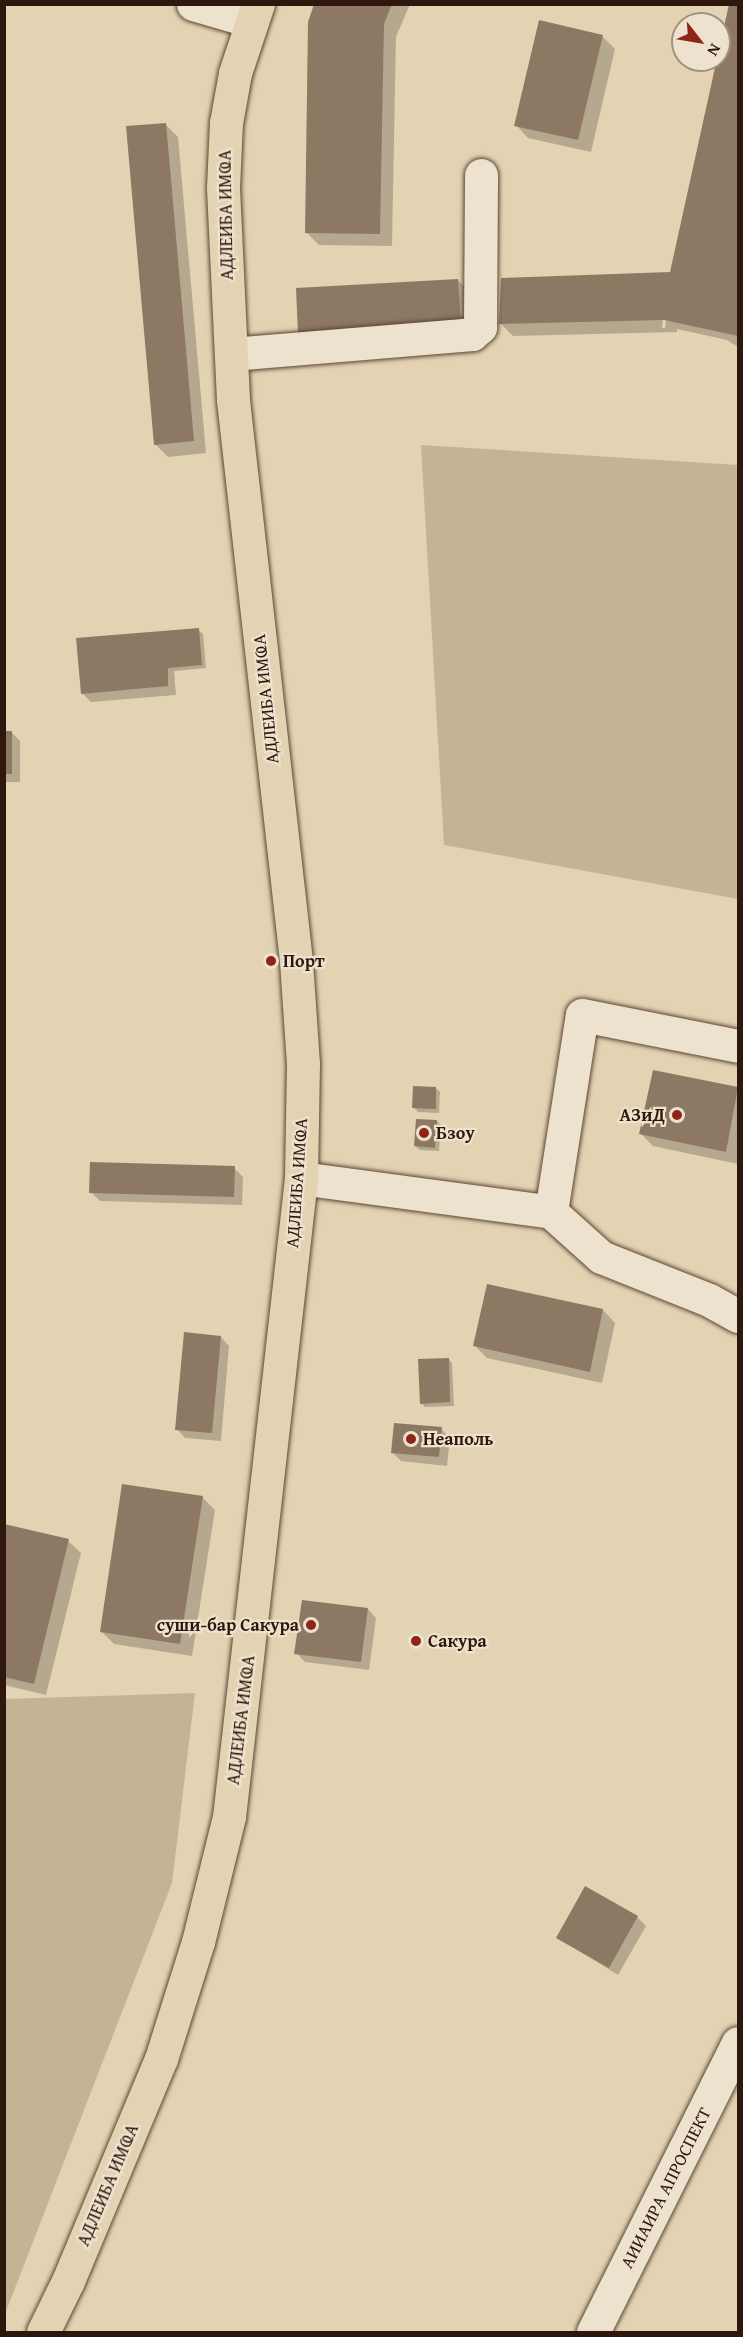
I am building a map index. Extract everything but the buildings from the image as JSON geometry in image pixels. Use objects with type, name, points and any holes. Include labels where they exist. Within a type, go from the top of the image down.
[{"type":"main road","name":"АДЛЕИБА ИМҨА","points":[[43,2332],[68,2282],[161,2059],[198,1942],[229,1817],[301,1178],[303,1064],[296,961],[231,354],[223,188],[226,123],[235,73],[254,13]]},
{"type":"street","points":[[193,4],[254,13]]},
{"type":"street","points":[[231,354],[472,334],[480,327],[481,175]]},
{"type":"street","points":[[551,1212],[582,1015],[738,1046]]},
{"type":"street","points":[[301,1178],[551,1212],[602,1257],[709,1300],[738,1316]]},
{"type":"street","name":"АИИАИРА АПРОСПЕКТ","points":[[593,2332],[738,2043]]},
{"type":"shaded area","points":[[421,445],[738,465],[738,899],[444,845]]},
{"type":"shaded area","points":[[195,1693],[172,1883],[5,2314],[5,1699]]},
{"type":"place","name":"Порт","points":[[271,961]]},
{"type":"place","name":"АЗиД","points":[[677,1115]]},
{"type":"place","name":"Бзоу","points":[[424,1133]]},
{"type":"place","name":"Неаполь","points":[[411,1439]]},
{"type":"place","name":"суши-бар Сакура","points":[[311,1625]]},
{"type":"place","name":"Сакура","points":[[416,1641]]}]
